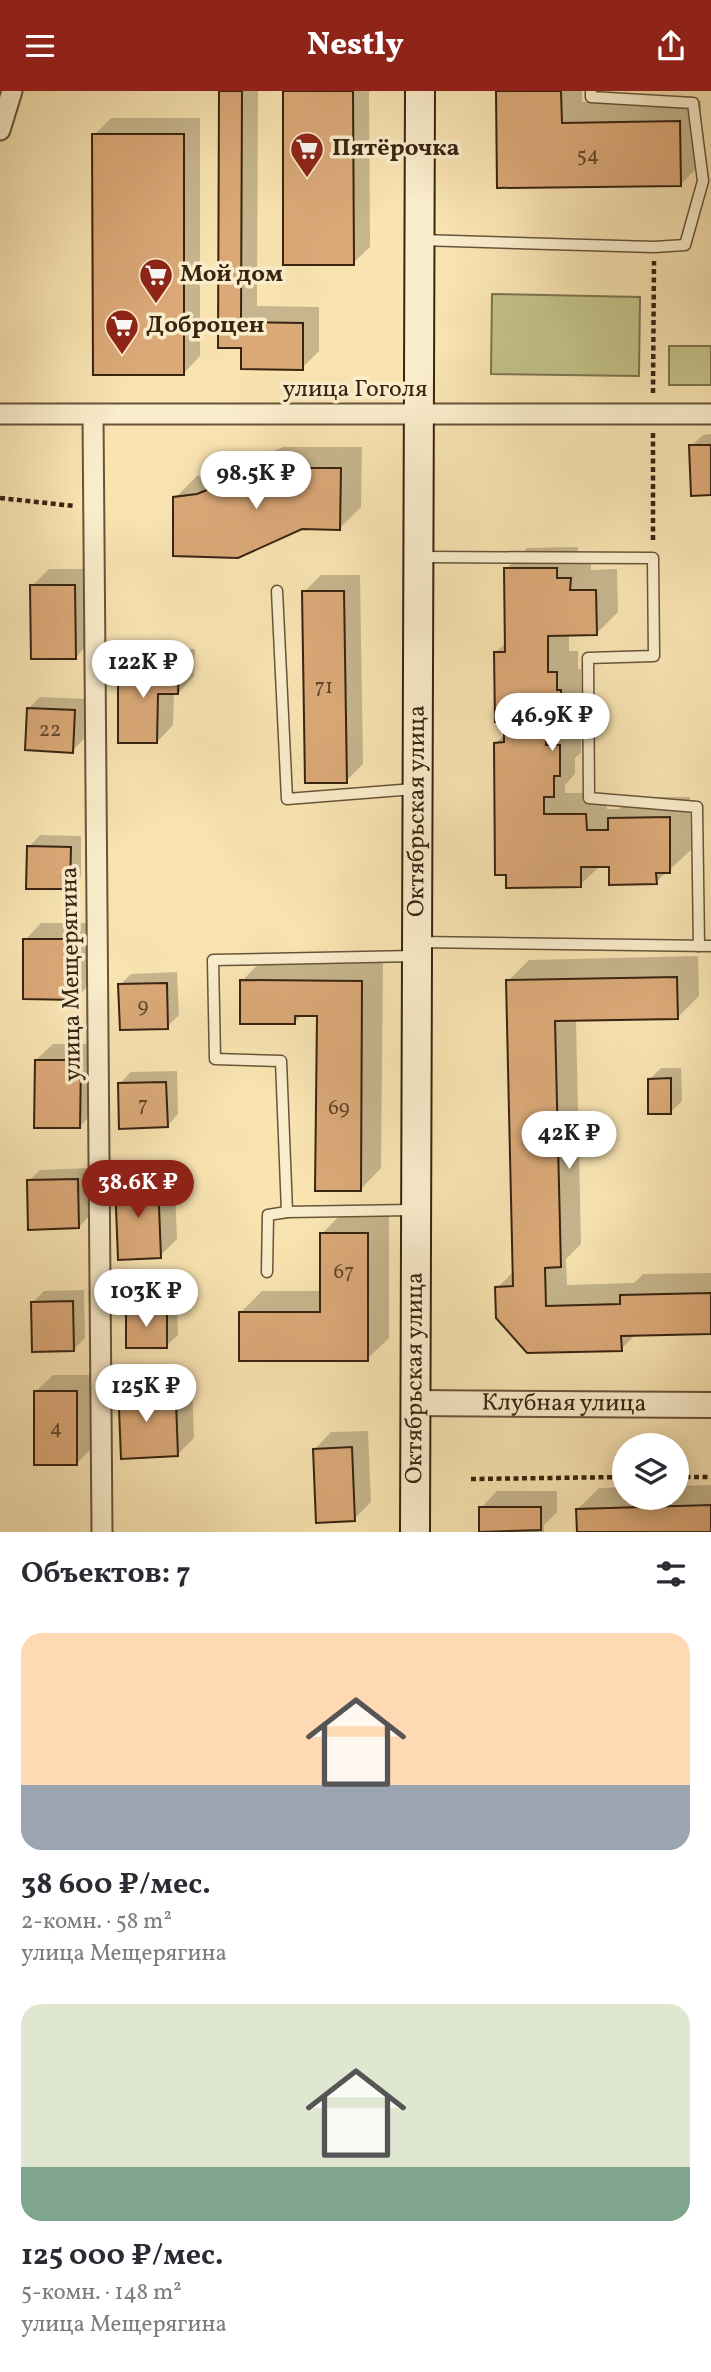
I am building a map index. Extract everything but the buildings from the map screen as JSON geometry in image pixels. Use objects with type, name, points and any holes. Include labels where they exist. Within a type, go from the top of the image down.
[{"type":"main road","name":"Октябрьская улица","points":[[415,1532],[420,91]]},
{"type":"street","points":[[0,130],[12,91]]},
{"type":"street","name":"улица Гоголя","points":[[0,414],[711,414]]},
{"type":"street","name":"улица Мещерягина","points":[[93,415],[102,1532]]},
{"type":"street","name":"Клубная улица","points":[[415,1403],[711,1405]]},
{"type":"lane","points":[[420,240],[654,247],[685,245],[703,181],[693,103],[591,97],[591,91]]},
{"type":"lane","points":[[418,557],[653,558],[654,656],[588,658],[589,798],[697,807],[699,946]]},
{"type":"lane","points":[[277,591],[287,799],[418,789]]},
{"type":"lane","points":[[287,1212],[281,1061],[215,1059],[213,960],[417,949],[711,946]]},
{"type":"lane","points":[[267,1272],[268,1215],[287,1212],[416,1209]]},
{"type":"path","points":[[0,498],[93,508]]},
{"type":"path","points":[[471,1479],[612,1477]]},
{"type":"path","points":[[689,1477],[711,1477]]},
{"type":"green space","points":[[492,294],[640,297],[639,376],[491,374]]},
{"type":"green space","points":[[669,346],[711,346],[711,385],[669,385]]},
{"type":"place","name":"Пятёрочка","points":[[307,179]]},
{"type":"place","name":"Мой дом","points":[[156,305]]},
{"type":"place","name":"Доброцен","points":[[122,356]]}]
